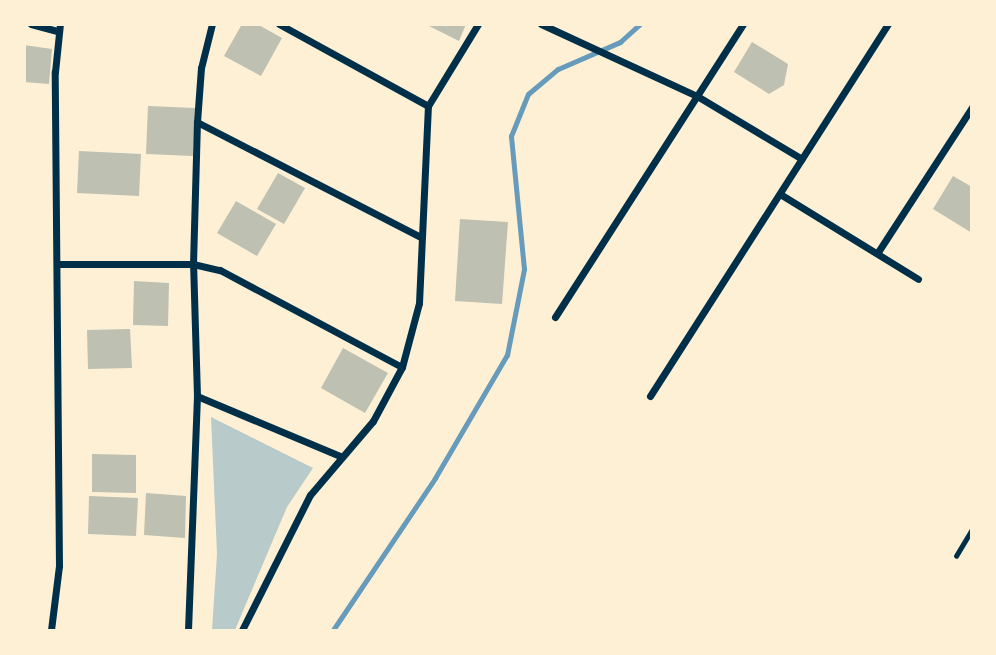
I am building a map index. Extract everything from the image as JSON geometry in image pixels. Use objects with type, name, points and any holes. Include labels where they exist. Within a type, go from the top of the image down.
[{"type":"street","points":[[31,24],[59,27],[59,566],[51,631]]},
{"type":"street","points":[[188,631],[197,396],[193,264],[197,122],[201,68],[212,24]]},
{"type":"street","points":[[279,24],[428,106]]},
{"type":"street","points":[[242,631],[310,495],[373,421],[402,367],[419,303],[419,236],[428,106],[478,24]]},
{"type":"street","points":[[541,24],[621,64],[697,96],[802,159]]},
{"type":"street","points":[[555,317],[743,24]]},
{"type":"street","points":[[650,396],[888,24]]},
{"type":"street","points":[[878,252],[971,107]]},
{"type":"street","points":[[963,119],[971,125]]},
{"type":"street","points":[[197,122],[419,236]]},
{"type":"street","points":[[780,194],[918,279]]},
{"type":"street","points":[[57,264],[193,264],[220,270],[402,367]]},
{"type":"street","points":[[197,396],[342,457]]},
{"type":"lane","points":[[956,556],[971,529]]},
{"type":"shaded area","points":[[211,417],[313,468],[287,507],[235,630],[212,630],[217,554]]},
{"type":"building","points":[[242,24],[257,24],[282,38],[261,76],[224,56]]},
{"type":"building","points":[[425,24],[466,24],[459,41]]},
{"type":"building","points":[[752,42],[788,64],[784,85],[769,94],[734,72]]},
{"type":"building","points":[[24,45],[52,49],[49,84],[24,82]]},
{"type":"building","points":[[148,106],[195,108],[193,156],[146,154]]},
{"type":"building","points":[[79,151],[141,154],[139,196],[77,193]]},
{"type":"building","points":[[278,173],[305,188],[284,224],[257,209]]},
{"type":"building","points":[[953,176],[972,187],[972,233],[933,209]]},
{"type":"building","points":[[236,201],[276,224],[257,256],[217,233]]},
{"type":"building","points":[[460,219],[508,222],[502,304],[455,301]]},
{"type":"building","points":[[134,281],[169,283],[168,326],[133,325]]},
{"type":"building","points":[[130,329],[132,368],[88,369],[87,330]]},
{"type":"building","points":[[343,348],[388,373],[365,413],[321,388]]},
{"type":"building","points":[[92,454],[136,455],[136,493],[92,492]]},
{"type":"building","points":[[146,493],[186,496],[185,538],[144,535]]},
{"type":"building","points":[[89,496],[138,498],[136,536],[88,534]]},
{"type":"waterway","points":[[333,630],[435,478],[507,355],[524,269],[511,136],[528,94],[558,69],[620,42],[640,24]]}]
